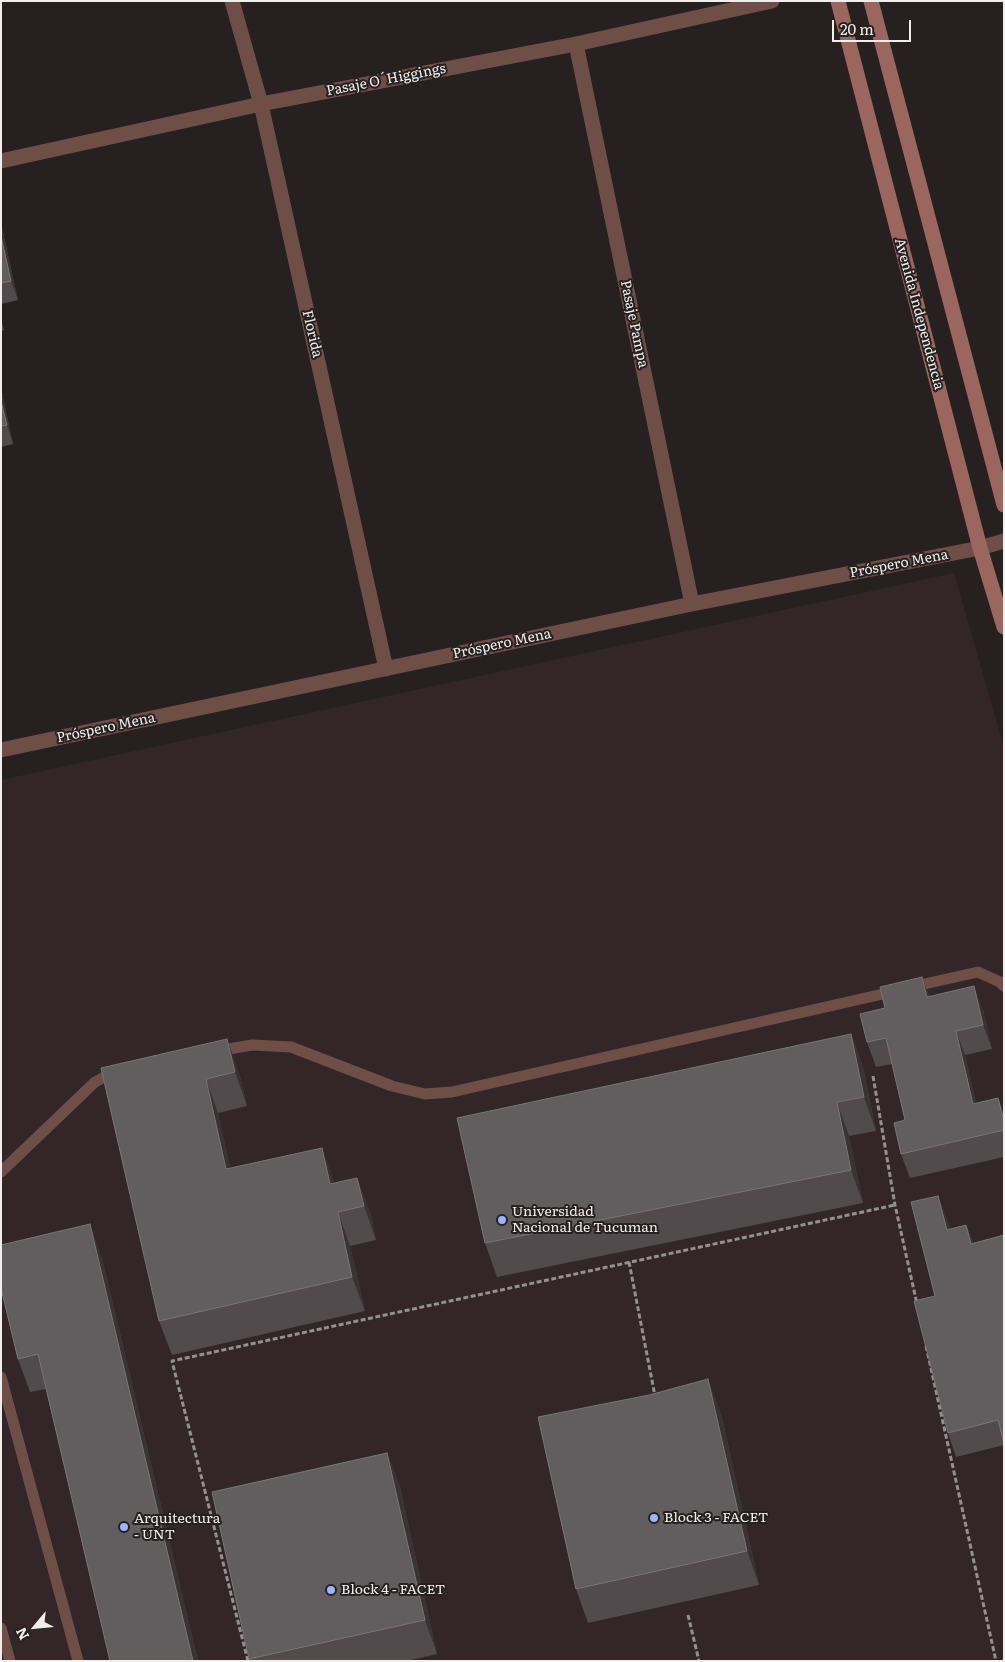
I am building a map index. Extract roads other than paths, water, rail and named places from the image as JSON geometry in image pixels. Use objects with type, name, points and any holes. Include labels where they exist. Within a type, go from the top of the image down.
[{"type":"main road","name":"Avenida Independencia","points":[[838,1],[980,548],[1004,627]]},
{"type":"main road","points":[[871,1],[1004,505]]},
{"type":"street","name":"Florida","points":[[232,1],[261,104],[386,669]]},
{"type":"street","name":"Pasaje O´Higgings","points":[[1,160],[261,104],[576,44],[772,1]]},
{"type":"street","name":"Pasaje Pampa","points":[[576,44],[692,604]]},
{"type":"street","name":"Próspero Mena","points":[[1,750],[692,604],[980,548],[1004,541]]},
{"type":"lane","points":[[205,1053],[252,1045],[291,1046],[392,1086],[425,1094],[452,1092],[978,972],[1000,982],[1004,986]]},
{"type":"lane","points":[[1,1172],[95,1082],[120,1068],[129,1067]]},
{"type":"lane","points":[[1,1377],[78,1661]]},
{"type":"lane","points":[[1,1628],[10,1661]]},
{"type":"place","name":"Universidad Nacional de Tucuman","points":[[502,1220]]},
{"type":"place","name":"Block 3 - FACET","points":[[654,1518]]},
{"type":"place","name":"Arquitectura - UNT","points":[[124,1527]]},
{"type":"place","name":"Block 4 - FACET","points":[[331,1590]]}]
